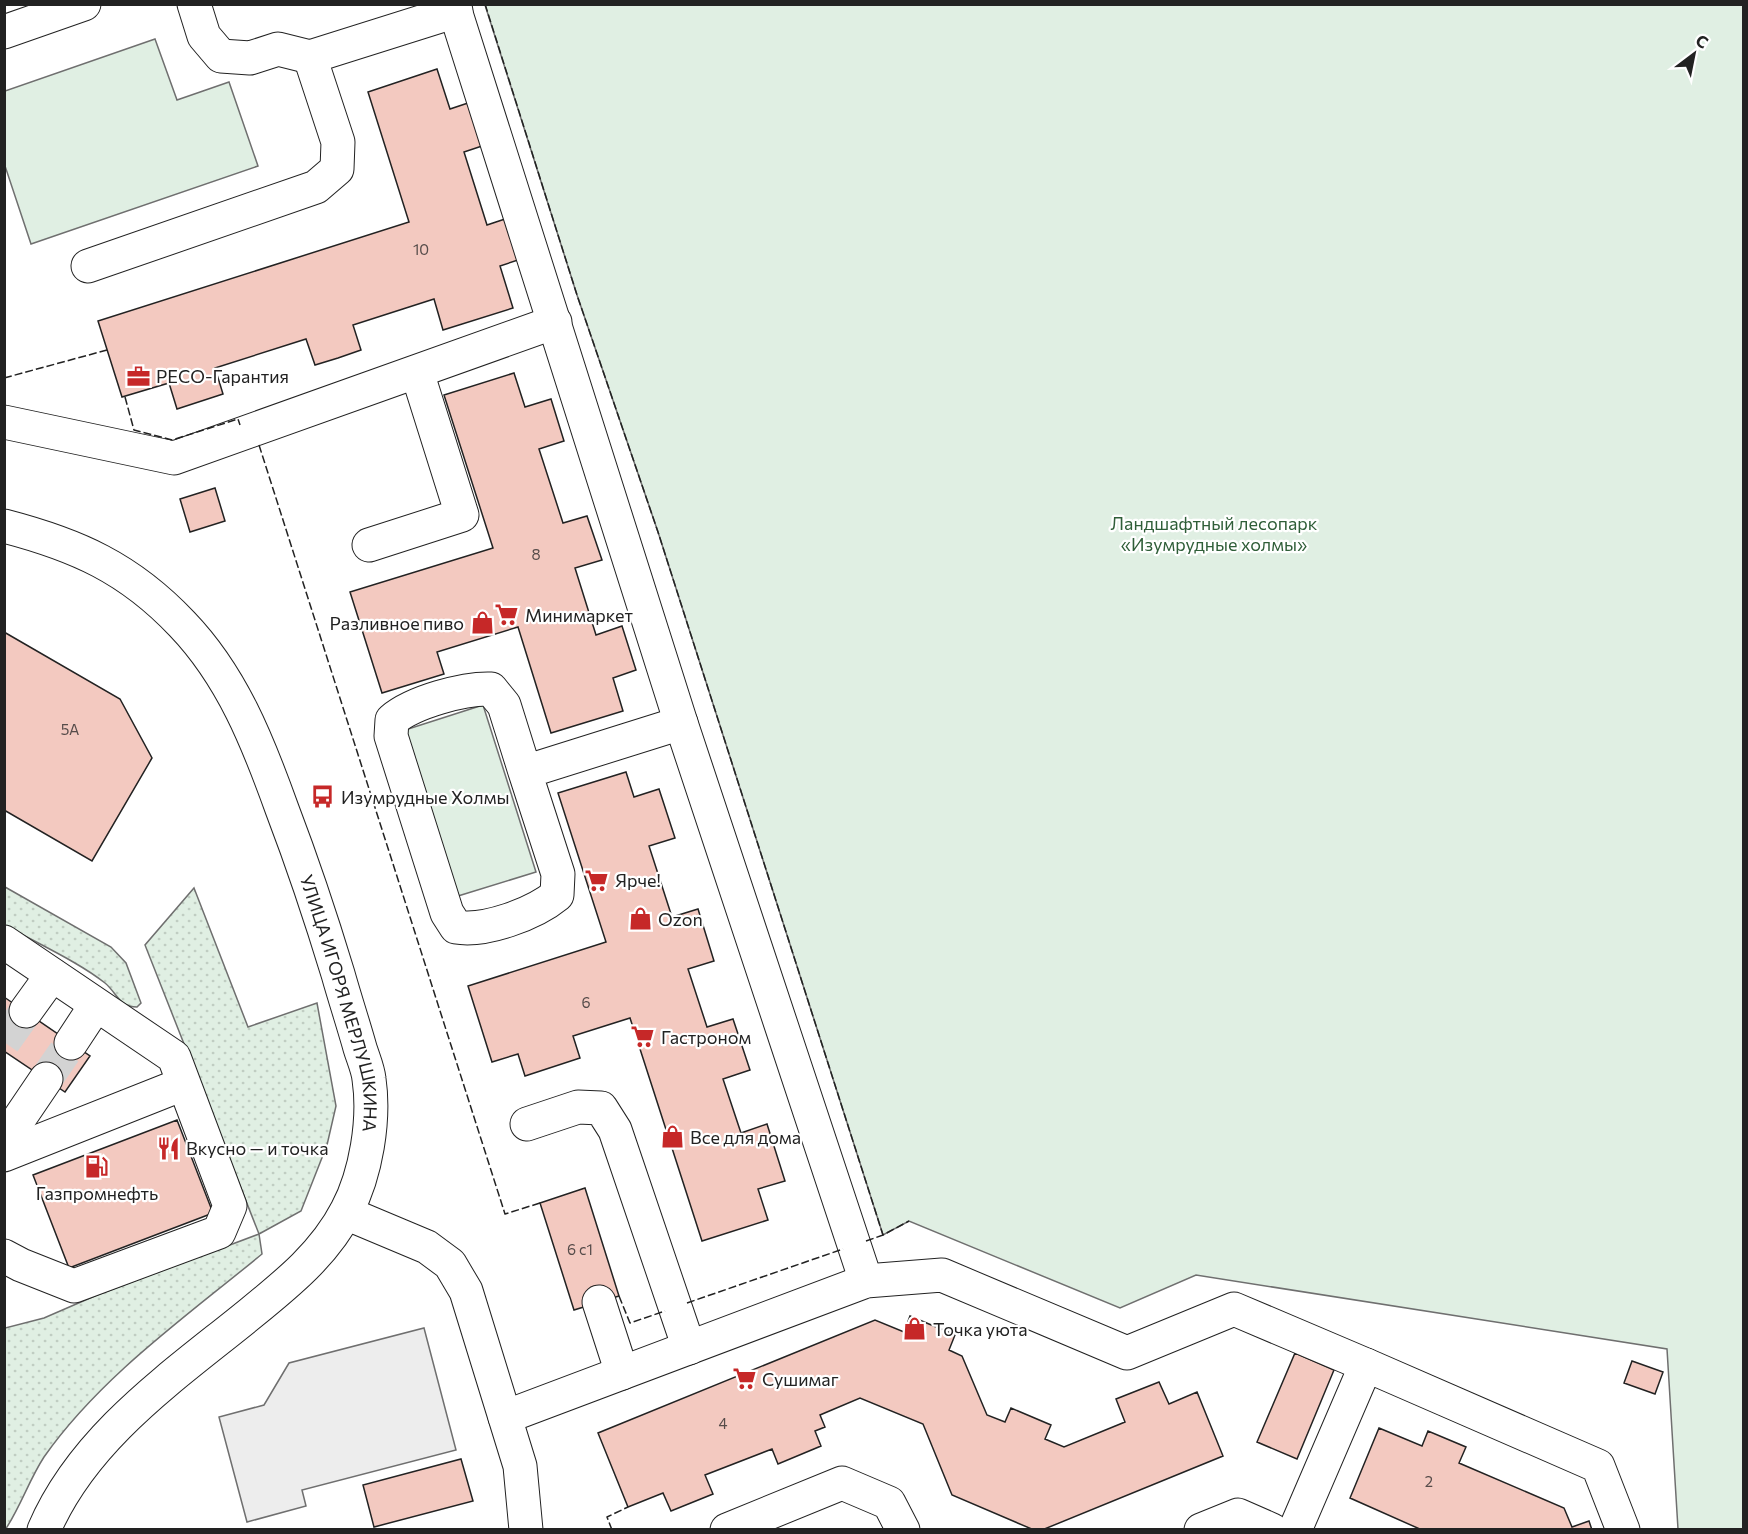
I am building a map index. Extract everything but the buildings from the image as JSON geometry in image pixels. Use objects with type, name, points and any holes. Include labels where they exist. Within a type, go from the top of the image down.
[{"type":"street","points":[[4,32],[84,4]]},
{"type":"street","points":[[194,4],[204,36],[221,56],[250,58],[278,49],[310,57],[455,8],[681,723],[866,1281]]},
{"type":"street","points":[[88,266],[316,187],[337,169],[338,142],[310,57]]},
{"type":"street","points":[[4,422],[174,458],[555,322]]},
{"type":"street","points":[[369,545],[462,515],[417,372]]},
{"type":"street","name":"УЛИЦА ИГОРЯ МЕРЛУШКИНА","points":[[4,526],[59,541],[134,579],[182,624],[218,666],[257,741],[313,891],[369,1078],[368,1138],[362,1178],[346,1213],[320,1252],[291,1281],[132,1411],[74,1476],[44,1530]]},
{"type":"street","points":[[473,688],[491,689],[504,705],[525,772],[558,874],[557,895],[542,908],[473,930],[456,927],[447,913],[391,736],[392,720],[404,710],[473,688]]},
{"type":"street","points":[[525,772],[681,723]]},
{"type":"street","points":[[4,1256],[74,1286],[219,1232],[230,1206],[174,1058],[5,943]]},
{"type":"street","points":[[26,1011],[52,975]]},
{"type":"street","points":[[71,1043],[96,1005]]},
{"type":"street","points":[[5,1148],[46,1079]]},
{"type":"street","points":[[5,1148],[183,1084]]},
{"type":"street","points":[[527,1124],[578,1107],[601,1108],[615,1130],[689,1348]]},
{"type":"street","points":[[346,1213],[427,1247],[450,1264],[466,1291],[520,1466],[520,1528]]},
{"type":"street","points":[[505,1417],[866,1281],[942,1275],[1127,1353],[1234,1310],[1318,1354],[1366,1365],[1598,1466],[1623,1530]]},
{"type":"street","points":[[599,1302],[622,1373]]},
{"type":"street","points":[[1294,1530],[1366,1365]]},
{"type":"street","points":[[727,1530],[842,1482],[889,1503],[903,1530]]},
{"type":"street","points":[[1201,1530],[1238,1515],[1272,1530]]},
{"type":"green space","name":"Ландшафтный лесопарк «Изумрудные холмы»","points":[[485,5],[1743,5],[1743,1529],[1678,1529],[1667,1349],[1196,1275],[1120,1308],[909,1221],[883,1235],[658,532],[577,295]]},
{"type":"green space","points":[[155,39],[177,100],[229,82],[258,166],[31,244],[5,166],[5,91]]},
{"type":"green space","points":[[483,705],[536,872],[458,896],[405,730]]},
{"type":"green space","points":[[5,887],[111,947],[126,963],[141,1003],[137,1007],[126,1005],[94,975],[5,925]]},
{"type":"green space","points":[[194,888],[248,1027],[317,1003],[336,1106],[327,1145],[301,1211],[259,1234],[145,945]]},
{"type":"green space","points":[[259,1234],[262,1254],[146,1348],[92,1400],[67,1428],[44,1457],[5,1530],[5,1328],[44,1318],[97,1295]]},
{"type":"shaded area","points":[[424,1328],[456,1450],[302,1490],[306,1506],[247,1522],[219,1417],[264,1405],[289,1363]]},
{"type":"tunnel","points":[[4,1042],[26,1011]]},
{"type":"tunnel","points":[[46,1079],[71,1043]]},
{"type":"fence","points":[[485,4],[577,295],[658,532],[883,1235],[909,1221]]},
{"type":"fence","points":[[4,378],[107,350]]},
{"type":"fence","points":[[125,397],[134,430],[172,440],[238,419],[240,425]]},
{"type":"fence","points":[[259,445],[505,1214],[540,1203]]},
{"type":"fence","points":[[866,1241],[883,1235]]},
{"type":"fence","points":[[687,1303],[843,1249]]},
{"type":"fence","points":[[619,1296],[630,1323],[665,1311]]},
{"type":"fence","points":[[612,1530],[607,1517],[628,1507]]},
{"type":"place","name":"РЕСО-Гарантия","points":[[138,376]]},
{"type":"place","name":"Минимаркет","points":[[507,615]]},
{"type":"place","name":"Разливное пиво","points":[[482,623]]},
{"type":"place","name":"Изумрудные Холмы","points":[[323,797]]},
{"type":"place","name":"Ярче!","points":[[597,880]]},
{"type":"place","name":"Ozon","points":[[640,919]]},
{"type":"place","name":"Гастроном","points":[[643,1037]]},
{"type":"place","name":"Все для дома","points":[[672,1137]]},
{"type":"place","name":"Вкусно — и точка","points":[[168,1148]]},
{"type":"place","name":"Газпромнефть","points":[[97,1167]]},
{"type":"place","name":"Точка уюта","points":[[915,1329]]},
{"type":"place","name":"Сушимаг","points":[[744,1379]]}]
